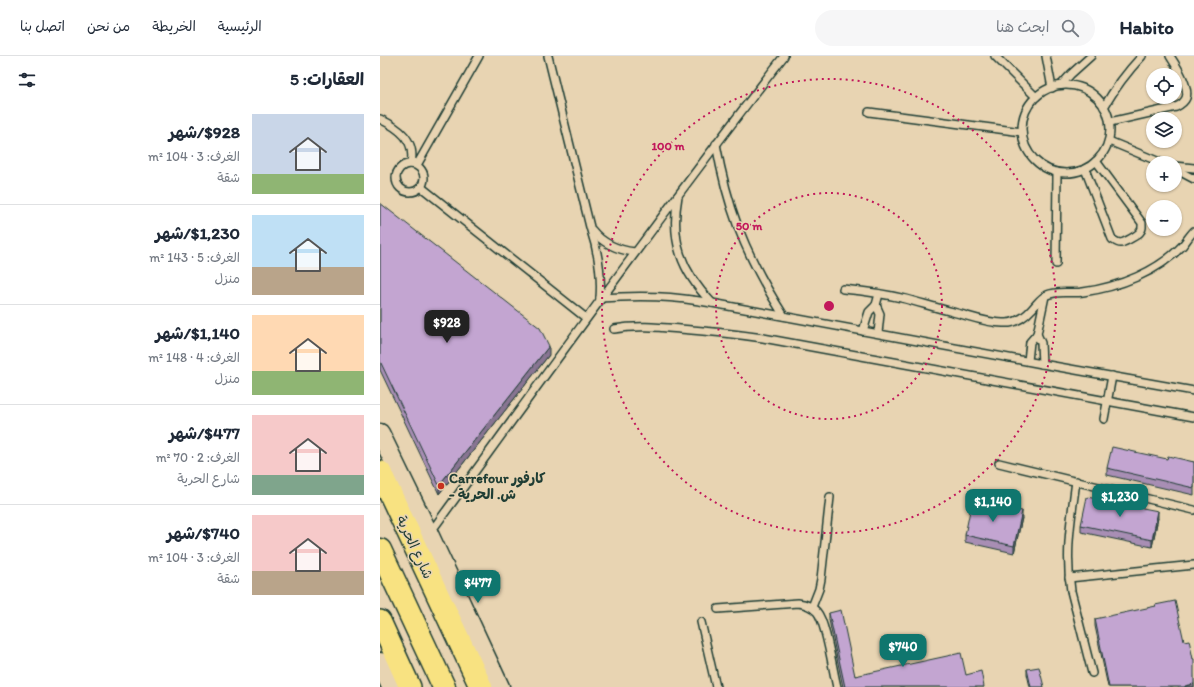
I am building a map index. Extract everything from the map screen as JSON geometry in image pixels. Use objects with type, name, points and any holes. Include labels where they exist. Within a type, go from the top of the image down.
[{"type":"highway","name":"شارع الحرية","points":[[380,472],[481,687]]},
{"type":"highway","points":[[380,550],[444,687]]},
{"type":"main road","points":[[380,433],[500,687]]},
{"type":"main road","points":[[380,621],[410,687]]},
{"type":"main road","points":[[380,662],[391,687]]},
{"type":"lane","points":[[414,164],[479,56]]},
{"type":"lane","points":[[548,56],[598,255],[600,269],[600,298]]},
{"type":"lane","points":[[429,534],[600,298],[784,56]]},
{"type":"lane","points":[[995,56],[1036,97]]},
{"type":"lane","points":[[1046,56],[1052,88]]},
{"type":"lane","points":[[1061,86],[1071,74],[1091,56]]},
{"type":"lane","points":[[1104,107],[1120,81],[1142,56]]},
{"type":"lane","points":[[1110,122],[1176,107],[1182,104],[1187,94],[1186,88],[1170,56]]},
{"type":"lane","points":[[1070,86],[1086,90],[1096,97],[1104,107],[1110,122],[1109,141],[1102,155],[1085,169],[1071,172],[1057,172],[1044,167],[1033,158],[1024,141],[1022,132],[1023,122],[1030,105],[1036,97],[1052,88],[1070,86]]},
{"type":"lane","points":[[869,112],[1022,132]]},
{"type":"lane","points":[[380,119],[395,128],[408,140],[412,151],[414,164]]},
{"type":"lane","points":[[1109,141],[1146,156]]},
{"type":"lane","points":[[716,144],[729,199],[738,226],[759,274],[784,316]]},
{"type":"lane","points":[[1085,169],[1112,240],[1121,243],[1137,235],[1141,232],[1142,223],[1096,161]]},
{"type":"lane","points":[[414,164],[422,169],[424,181],[421,187],[410,192],[399,186],[397,174],[405,165],[414,164]]},
{"type":"lane","points":[[1182,167],[1194,168]]},
{"type":"lane","points":[[1056,264],[1057,172]]},
{"type":"lane","points":[[1182,173],[1194,180]]},
{"type":"lane","points":[[421,187],[586,318]]},
{"type":"lane","points":[[678,194],[675,211],[675,228],[678,245],[690,277],[712,303]]},
{"type":"lane","points":[[590,227],[595,234],[609,245],[626,251],[635,252]]},
{"type":"lane","points":[[843,289],[906,299],[991,322],[1005,323],[1019,320],[1032,310],[1040,299],[1051,293],[1081,293],[1097,290],[1129,280],[1153,268],[1170,256],[1182,246],[1194,231]]},
{"type":"lane","points":[[863,331],[869,312],[876,305],[879,294]]},
{"type":"lane","points":[[600,298],[626,296],[685,298],[1194,391]]},
{"type":"lane","points":[[1028,361],[1030,342],[1037,334],[1045,296]]},
{"type":"lane","points":[[876,305],[880,314],[878,334]]},
{"type":"lane","points":[[614,329],[648,326],[763,338],[1194,417]]},
{"type":"lane","points":[[1037,334],[1041,343],[1042,364]]},
{"type":"lane","points":[[1104,419],[1112,376]]},
{"type":"lane","points":[[998,463],[1194,510]]},
{"type":"lane","points":[[1076,481],[1068,534],[1069,578],[1092,673]]},
{"type":"lane","points":[[812,607],[821,579],[830,497]]},
{"type":"lane","points":[[1069,578],[1194,565]]},
{"type":"lane","points":[[718,609],[798,603],[806,604],[812,607],[818,612],[822,622],[837,687]]},
{"type":"lane","points":[[701,622],[716,687]]},
{"type":"building","points":[[380,203],[540,328],[549,346],[439,485],[380,361]]},
{"type":"building","points":[[1112,447],[1167,459],[1168,456],[1194,462],[1194,488],[1107,468]]},
{"type":"building","points":[[1087,497],[1158,511],[1152,540],[1081,525]]},
{"type":"building","points":[[972,501],[1022,511],[1014,546],[965,535]]},
{"type":"building","points":[[1175,601],[1184,641],[1189,640],[1194,659],[1194,684],[1185,687],[1109,687],[1095,619]]},
{"type":"building","points":[[841,610],[855,676],[961,653],[966,675],[981,671],[984,687],[845,687],[829,613]]},
{"type":"building","points":[[1039,667],[1044,687],[1031,687],[1027,669]]},
{"type":"place","name":"Carrefour كارفور - ش. الحرية","points":[[441,486]]}]
